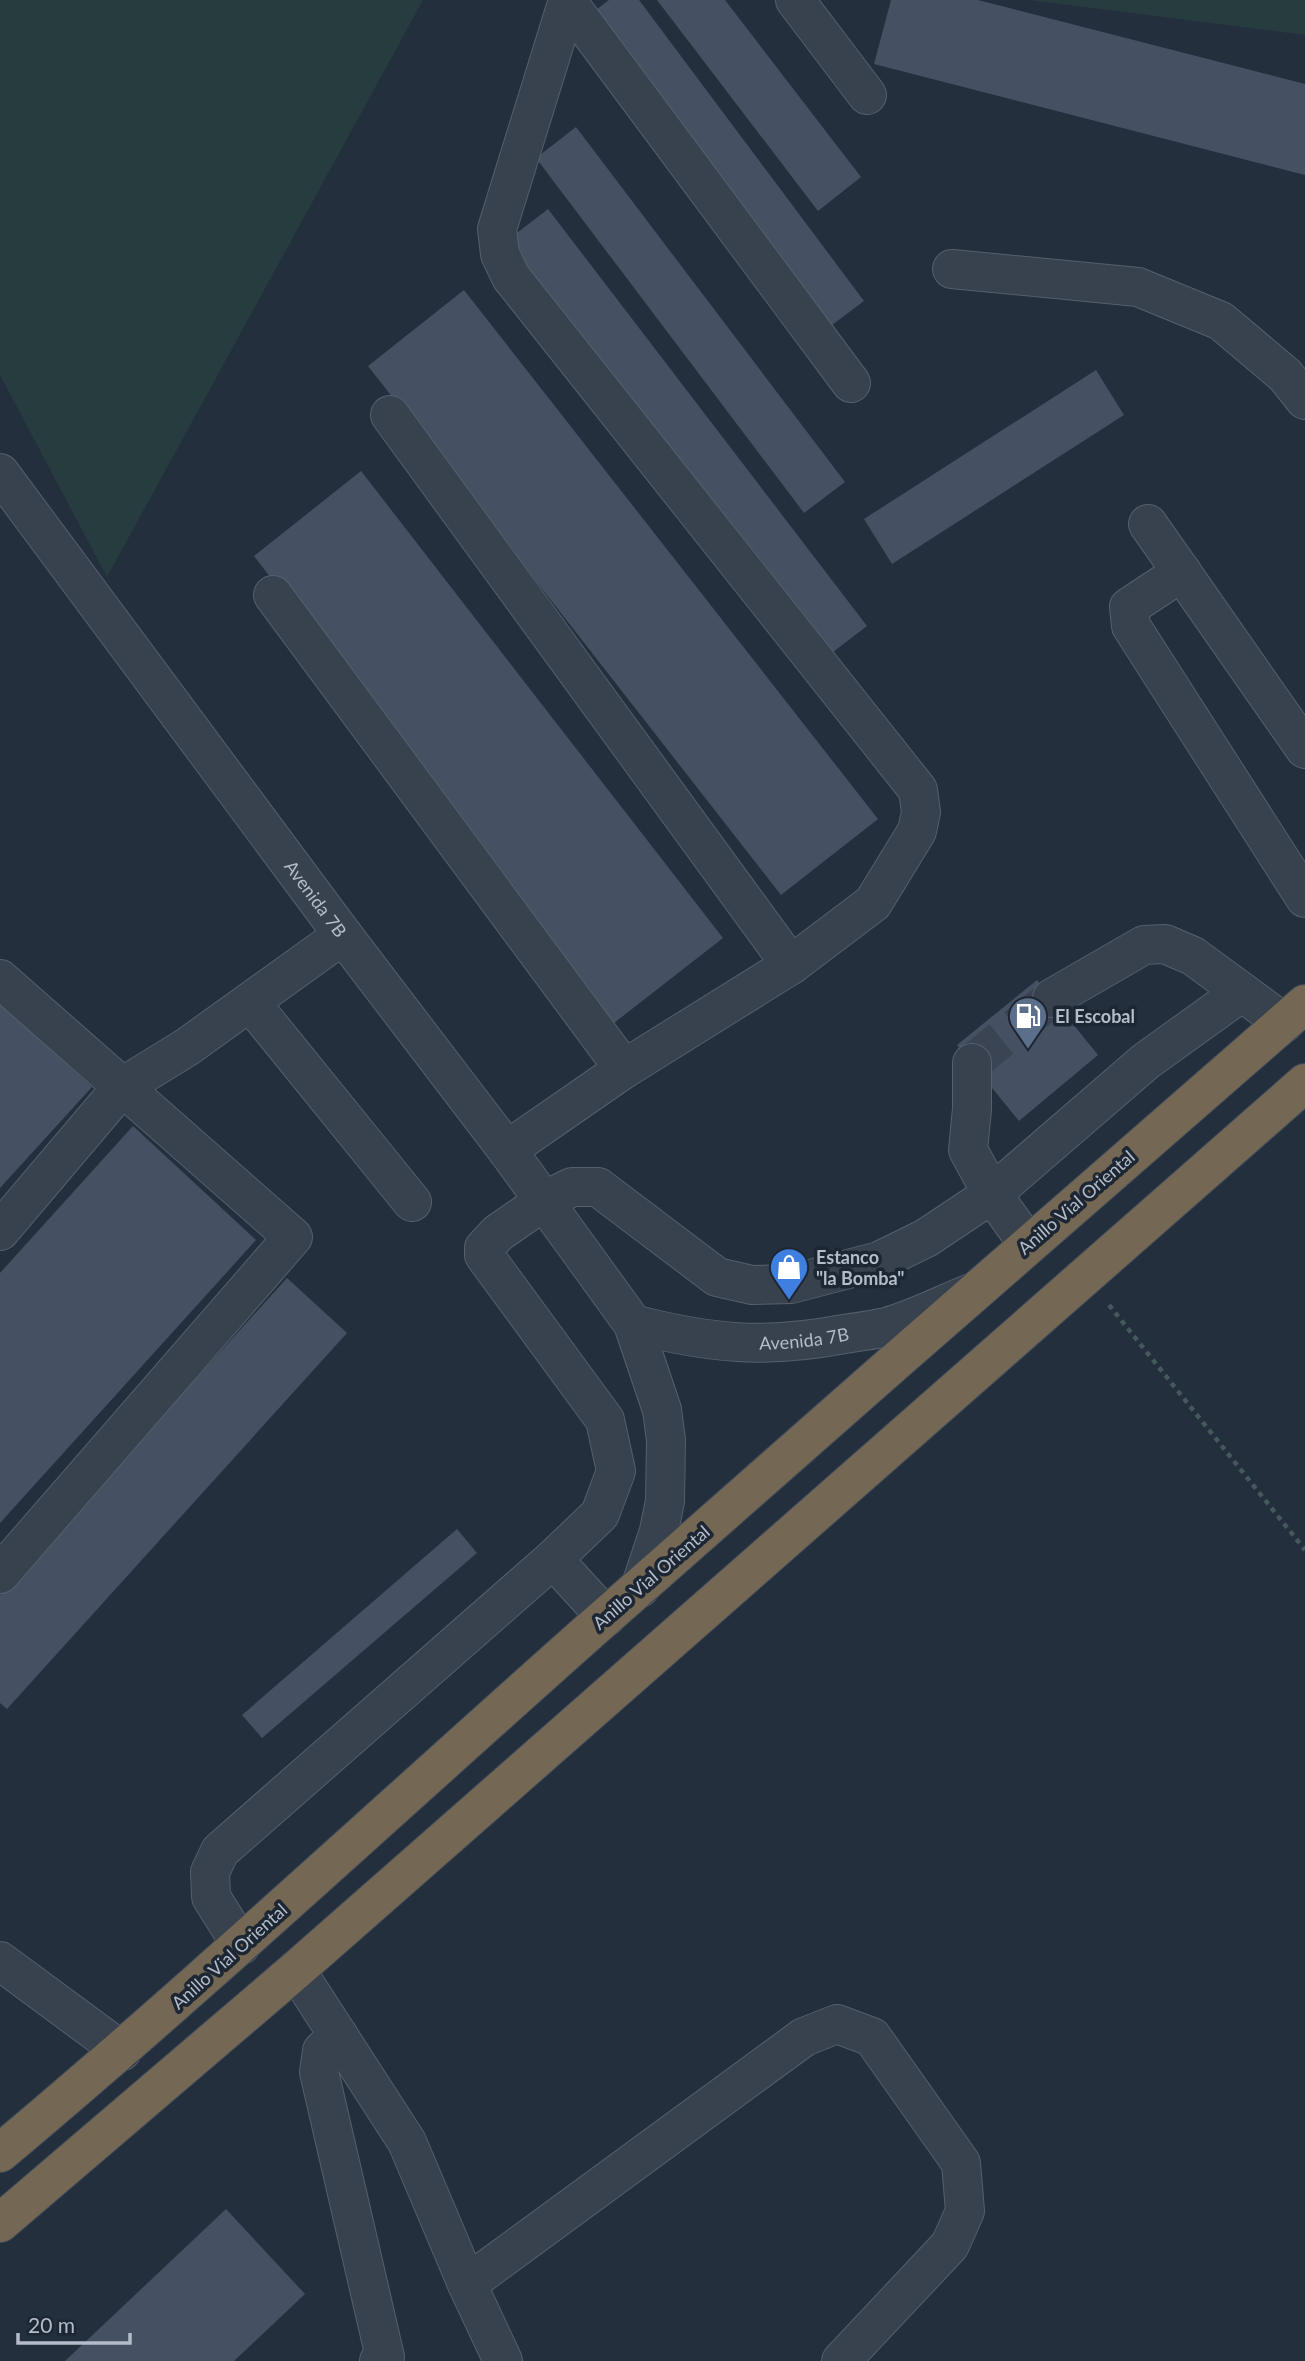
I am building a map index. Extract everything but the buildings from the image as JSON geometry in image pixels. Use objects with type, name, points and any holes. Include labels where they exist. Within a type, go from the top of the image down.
[{"type":"highway","name":"Anillo Vial Oriental","points":[[0,2153],[122,2051],[971,1293],[1294,1014]]},
{"type":"highway","points":[[0,2223],[296,1970],[1305,1083]]},
{"type":"street","points":[[795,0],[867,95]]},
{"type":"street","points":[[567,1],[851,383]]},
{"type":"street","points":[[507,1150],[624,1069],[790,965],[873,903],[917,831],[922,812],[918,790],[511,277],[500,254],[497,229],[567,1]]},
{"type":"street","points":[[952,269],[1138,287],[1221,321],[1285,375],[1305,400]]},
{"type":"street","points":[[390,415],[790,965]]},
{"type":"street","name":"Avenida 7B","points":[[0,473],[343,935],[507,1150],[633,1324],[662,1410],[667,1471],[661,1521],[651,1560],[640,1588]]},
{"type":"street","points":[[1148,524],[1305,749]]},
{"type":"street","points":[[1182,572],[1129,607],[1131,626],[1305,898]]},
{"type":"street","points":[[273,595],[624,1069]]},
{"type":"street","points":[[0,1231],[122,1087],[187,1047],[343,935]]},
{"type":"street","points":[[1052,998],[1144,945],[1165,944],[1193,956],[1242,992],[1294,1014]]},
{"type":"street","points":[[0,979],[293,1237],[0,1574]]},
{"type":"street","points":[[241,1945],[211,1897],[210,1872],[220,1851],[553,1559],[600,1514],[616,1471],[605,1420],[484,1255],[484,1248],[498,1233],[544,1201],[572,1187],[598,1187],[717,1277],[752,1285],[791,1284],[879,1261],[926,1238],[992,1194],[1146,1061],[1242,992]]},
{"type":"street","points":[[250,1002],[412,1202]]},
{"type":"street","points":[[972,1063],[972,1109],[968,1150],[992,1194],[1028,1244]]},
{"type":"street","name":"Avenida 7B","points":[[633,1324],[675,1335],[717,1341],[760,1344],[802,1342],[887,1326],[971,1293]]},
{"type":"street","points":[[553,1559],[606,1617]]},
{"type":"street","points":[[0,1961],[122,2051]]},
{"type":"street","points":[[296,1970],[407,2142],[503,2361]]},
{"type":"street","points":[[467,2284],[804,2037],[837,2024],[872,2037],[961,2163],[965,2211],[950,2245],[841,2361]]},
{"type":"street","points":[[338,2035],[322,2051],[318,2071],[383,2360]]},
{"type":"path","points":[[1086,1276],[1305,1550]]},
{"type":"green space","points":[[0,0],[423,0],[107,577],[0,375]]},
{"type":"green space","points":[[1030,0],[1305,0],[1305,35],[1037,1]]},
{"type":"tunnel","points":[[972,1063],[1052,998]]},
{"type":"place","name":"El Escobal","points":[[1028,1050]]},
{"type":"place","name":"Estanco \"la Bomba\"","points":[[789,1301]]}]
